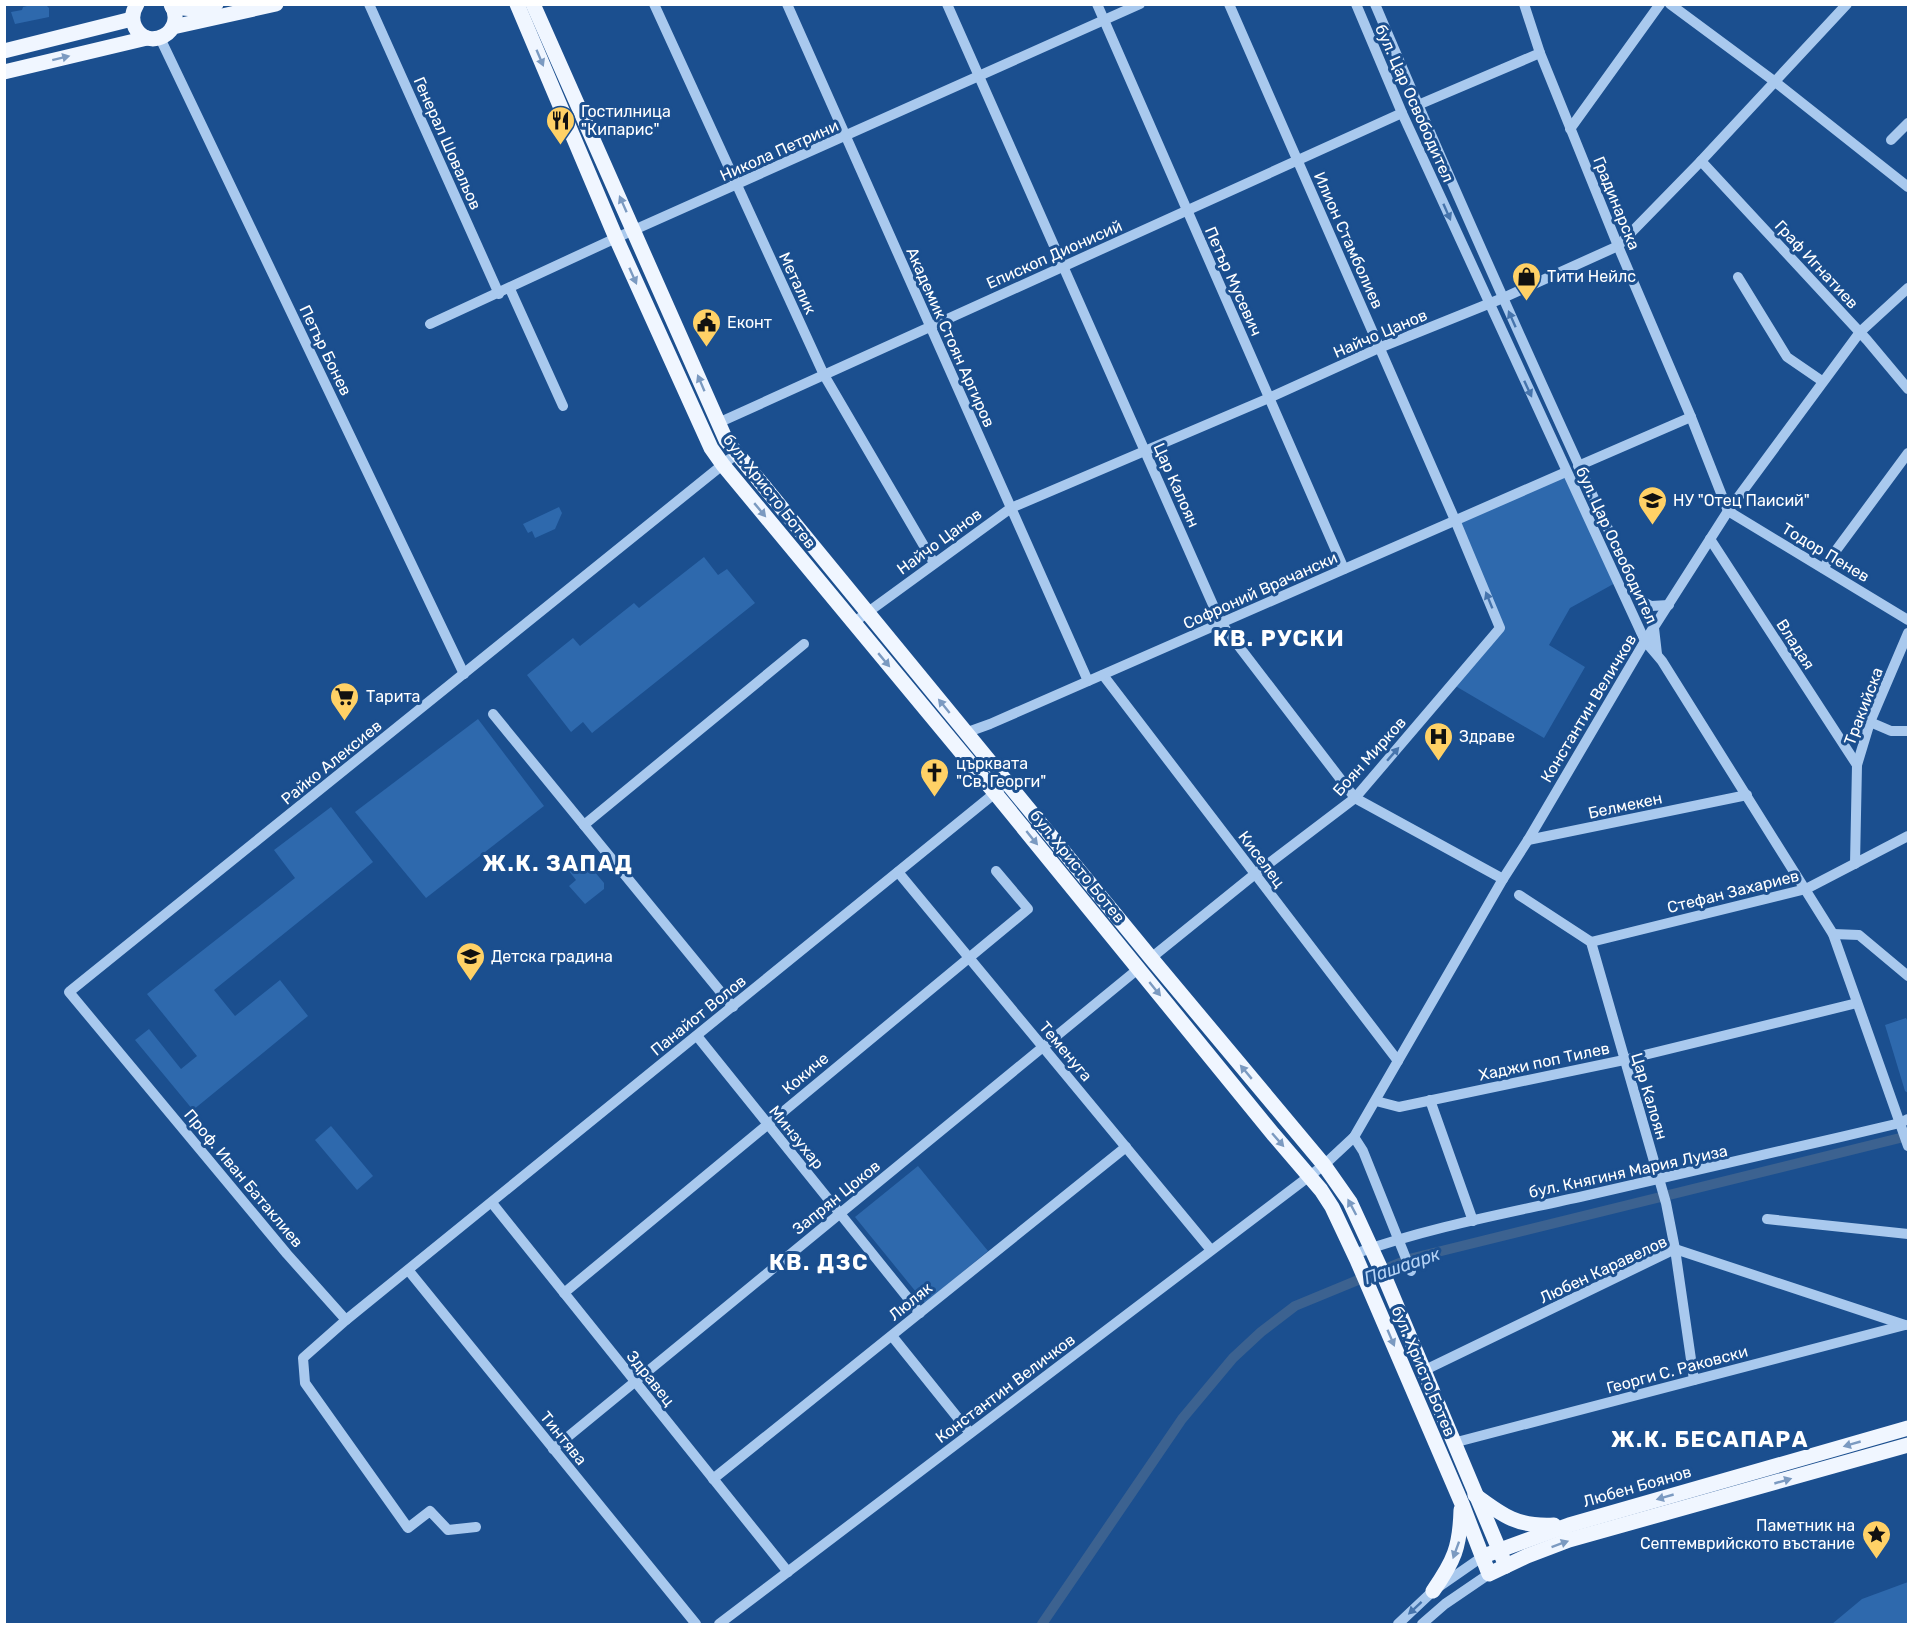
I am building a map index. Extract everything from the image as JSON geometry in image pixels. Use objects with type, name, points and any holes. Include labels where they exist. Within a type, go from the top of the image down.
[{"type":"main road","points":[[4,72],[154,38],[170,32],[173,27],[175,17],[172,6],[194,9],[216,4]]},
{"type":"main road","points":[[173,27],[276,4]]},
{"type":"main road","name":"бул. Христо Ботев","points":[[517,4],[616,238],[711,448],[1273,1134],[1310,1175],[1332,1207],[1356,1257],[1462,1504],[1489,1574]]},
{"type":"main road","name":"бул. Христо Ботев","points":[[533,4],[634,230],[725,420],[726,440],[1324,1165],[1350,1202],[1373,1250],[1506,1566]]},
{"type":"main road","points":[[4,51],[135,9],[137,31],[154,38]]},
{"type":"main road","name":"Любен Боянов","points":[[1482,1557],[1498,1549],[1569,1525],[1908,1428]]},
{"type":"main road","name":"Любен Боянов","points":[[1489,1574],[1569,1540],[1908,1445]]},
{"type":"main road","points":[[1475,1495],[1516,1522],[1537,1526],[1569,1525]]},
{"type":"main road","points":[[1433,1592],[1447,1572],[1460,1541],[1462,1504]]},
{"type":"street","name":"Генерал Шовальов","points":[[369,4],[499,294]]},
{"type":"street","name":"Металик","points":[[654,4],[824,375],[934,563]]},
{"type":"street","name":"Академик Стоян Аргиров","points":[[787,4],[1088,681]]},
{"type":"street","name":"Цар Калоян","points":[[947,4],[1221,623],[1355,798],[1503,879]]},
{"type":"street","name":"Петър Мусевич","points":[[1097,4],[1344,569]]},
{"type":"street","name":"Никола Петрини","points":[[430,324],[510,289],[616,238],[1140,4]]},
{"type":"street","name":"Илион Стамболиев","points":[[1229,4],[1455,520]]},
{"type":"street","name":"бул. Цар Освободител","points":[[1356,4],[1402,113],[1645,641],[1657,654],[1833,934],[1857,1003],[1904,1121],[1908,1145]]},
{"type":"street","name":"бул. Цар Освободител","points":[[1376,4],[1503,298],[1582,464],[1654,628],[1657,654]]},
{"type":"street","name":"Градинарска","points":[[1524,4],[1540,53],[1570,129],[1728,511]]},
{"type":"street","points":[[1570,129],[1660,4]]},
{"type":"street","points":[[1670,4],[1774,81],[1908,187]]},
{"type":"street","name":"Найчо Цанов","points":[[854,623],[1011,508],[1269,398],[1379,348],[1503,298],[1618,246],[1701,161],[1846,4]]},
{"type":"street","name":"Петър Бонев","points":[[154,38],[464,674]]},
{"type":"street","points":[[1418,105],[1540,53]]},
{"type":"street","name":"Епископ Дионисий","points":[[725,420],[1402,113]]},
{"type":"street","points":[[1891,140],[1908,123]]},
{"type":"street","name":"Граф Игнатиев","points":[[1701,161],[1860,332],[1908,389]]},
{"type":"street","points":[[1738,277],[1787,357],[1822,381]]},
{"type":"street","name":"Константин Величков","points":[[719,1624],[1324,1165],[1354,1137],[1503,879],[1645,641],[1728,511],[1860,332],[1908,288]]},
{"type":"street","points":[[510,289],[563,406]]},
{"type":"street","points":[[1582,464],[1690,417]]},
{"type":"street","points":[[1823,568],[1908,453]]},
{"type":"street","name":"Райко Алексиев","points":[[69,992],[736,454]]},
{"type":"street","name":"Софроний Врачански","points":[[966,733],[1566,472]]},
{"type":"street","name":"Тодор Пенев","points":[[1728,511],[1908,620]]},
{"type":"street","name":"Боян Мирков","points":[[1151,958],[1255,874],[1355,798],[1500,628],[1455,520]]},
{"type":"street","name":"Владая","points":[[1710,539],[1857,765]]},
{"type":"street","points":[[1642,602],[1651,606],[1669,605]]},
{"type":"street","name":"Тракийска","points":[[1855,864],[1857,765],[1870,722],[1908,633]]},
{"type":"street","points":[[584,825],[804,644]]},
{"type":"street","name":"Киселец","points":[[1103,675],[1398,1061]]},
{"type":"street","points":[[493,714],[733,1006]]},
{"type":"street","points":[[1870,722],[1891,731],[1908,731]]},
{"type":"street","name":"Панайот Волов","points":[[408,1271],[994,793],[1008,784]]},
{"type":"street","name":"Белмекен","points":[[1528,840],[1747,795]]},
{"type":"street","name":"Стефан Захариев","points":[[1592,942],[1806,889],[1908,836]]},
{"type":"street","name":"Кокиче","points":[[564,1293],[1028,909],[996,871]]},
{"type":"street","name":"Теменуга","points":[[898,872],[1211,1250]]},
{"type":"street","points":[[1519,895],[1592,942]]},
{"type":"street","points":[[1833,934],[1859,935],[1908,976]]},
{"type":"street","name":"Цар Калоян","points":[[1592,942],[1665,1200],[1675,1249],[1694,1380]]},
{"type":"street","name":"Запрян Цоков","points":[[553,1449],[1138,969]]},
{"type":"street","name":"Проф. Иван Батаклиев","points":[[69,992],[287,1254],[346,1320]]},
{"type":"street","name":"Хаджи поп Тилев","points":[[1376,1101],[1399,1107],[1624,1060],[1857,1003]]},
{"type":"street","name":"Минзухар","points":[[697,1036],[920,1313]]},
{"type":"street","points":[[1430,1100],[1473,1221]]},
{"type":"street","name":"бул. Княгиня Мария Луиза","points":[[1356,1257],[1473,1221],[1904,1121]]},
{"type":"street","points":[[1354,1137],[1363,1151],[1410,1269]]},
{"type":"street","name":"Люляк","points":[[713,1479],[1126,1147]]},
{"type":"street","name":"Здравец","points":[[492,1203],[788,1572]]},
{"type":"street","points":[[1767,1220],[1908,1234]]},
{"type":"street","name":"Любен Каравелов","points":[[1423,1371],[1675,1249],[1907,1325]]},
{"type":"street","points":[[408,1271],[346,1320],[303,1358],[305,1383],[408,1528],[430,1511],[448,1530],[476,1527]]},
{"type":"street","name":"Тинтява","points":[[408,1271],[696,1624]]},
{"type":"street","name":"Георги С. Раковски","points":[[1453,1443],[1907,1325]]},
{"type":"street","points":[[892,1335],[970,1433]]},
{"type":"street","name":"Любен Боянов","points":[[1398,1624],[1433,1592],[1482,1557]]},
{"type":"street","name":"Любен Боянов","points":[[1422,1624],[1445,1604],[1489,1574]]},
{"type":"shaded area","points":[[35,4],[46,5],[49,8],[49,17],[15,24],[11,12]]},
{"type":"shaded area","points":[[1566,472],[1617,582],[1570,608],[1549,645],[1585,667],[1544,738],[1452,684],[1500,628],[1455,520]]},
{"type":"shaded area","points":[[559,507],[562,513],[555,529],[535,538],[532,531],[528,533],[523,524]]},
{"type":"shaded area","points":[[704,557],[718,575],[727,569],[755,603],[592,733],[583,722],[571,732],[527,675],[573,638],[580,646],[634,603],[639,608]]},
{"type":"shaded area","points":[[478,719],[544,806],[426,898],[355,812]]},
{"type":"shaded area","points":[[331,807],[373,862],[214,990],[235,1016],[280,980],[308,1016],[193,1110],[135,1040],[149,1029],[181,1069],[197,1056],[147,994],[295,878],[274,850]]},
{"type":"shaded area","points":[[584,859],[604,883],[604,889],[585,904],[569,886],[576,880],[569,871]]},
{"type":"shaded area","points":[[1906,1018],[1908,1022],[1908,1093],[1905,1091],[1885,1025]]},
{"type":"shaded area","points":[[331,1126],[373,1176],[357,1190],[315,1140]]},
{"type":"shaded area","points":[[918,1166],[988,1251],[925,1303],[855,1217]]},
{"type":"shaded area","points":[[1908,1582],[1908,1624],[1832,1624],[1862,1599]]},
{"type":"waterway","name":"Пашаарк","points":[[1042,1624],[1182,1419],[1233,1358],[1261,1332],[1295,1306],[1409,1259],[1908,1136]]},
{"type":"place","name":"Гостилница \"Кипарис\"","points":[[560,146]]},
{"type":"place","name":"Тити Нейлс","points":[[1526,302]]},
{"type":"place","name":"Еконт","points":[[706,348]]},
{"type":"place","name":"НУ \"Отец Паисий\"","points":[[1652,526]]},
{"type":"place","name":"Тарита","points":[[345,722]]},
{"type":"place","name":"Здраве","points":[[1438,762]]},
{"type":"place","name":"църквата \"Св. Георги\"","points":[[935,798]]},
{"type":"place","name":"Детска градина","points":[[470,982]]},
{"type":"place","name":"Паметник на Септемврийското въстание","points":[[1876,1560]]},
{"type":"district","name":"КВ. РУСКИ","points":[[1279,638]]},
{"type":"district","name":"Ж.К. ЗАПАД","points":[[558,863]]},
{"type":"district","name":"КВ. ДЗС","points":[[819,1262]]},
{"type":"district","name":"Ж.К. БЕСАПАРА","points":[[1710,1439]]}]
